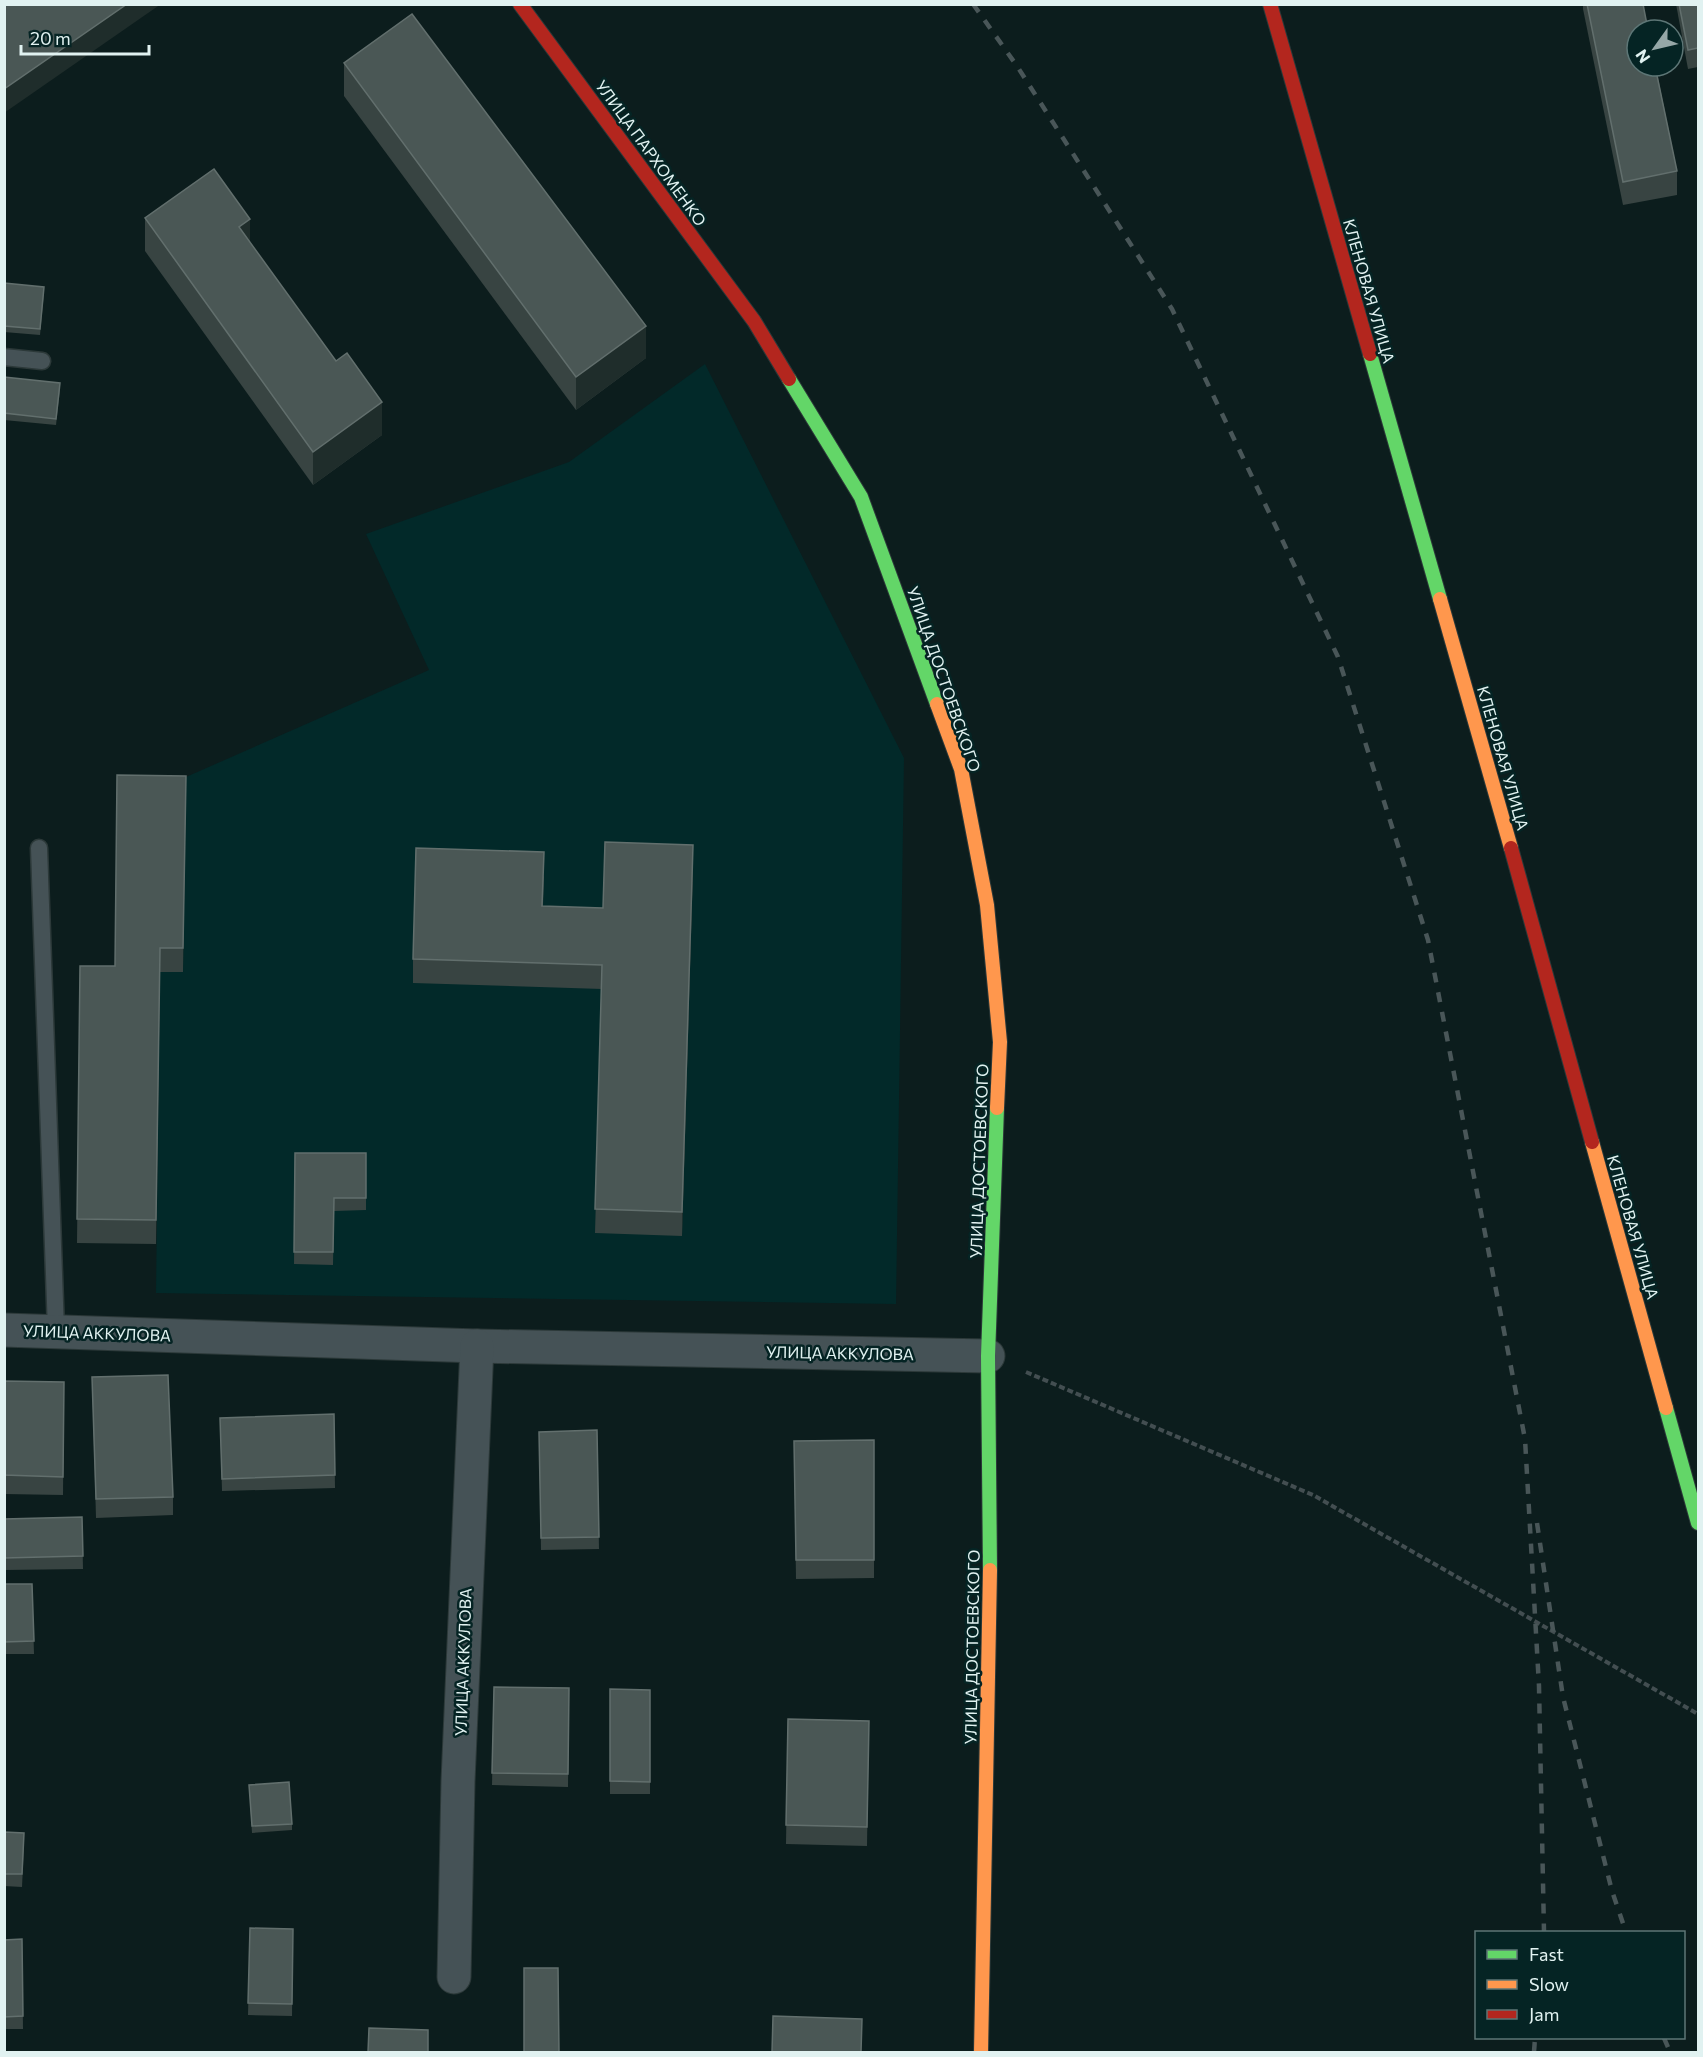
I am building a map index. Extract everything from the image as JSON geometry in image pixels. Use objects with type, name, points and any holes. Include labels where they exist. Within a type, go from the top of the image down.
[{"type":"main road","name":"УЛИЦА ПАРХОМЕНКО","points":[[520,4],[754,321]]},
{"type":"main road","name":"КЛЕНОВАЯ УЛИЦА","points":[[1270,4],[1514,857],[1698,1523]]},
{"type":"main road","name":"УЛИЦА ДОСТОЕВСКОГО","points":[[754,321],[861,496],[961,770],[987,905],[1000,1042],[988,1356],[990,1587],[981,2052]]},
{"type":"street","name":"УЛИЦА АККУЛОВА","points":[[4,1330],[477,1346],[988,1356]]},
{"type":"street","name":"УЛИЦА АККУЛОВА","points":[[453,1977],[458,1781],[477,1346]]},
{"type":"lane","points":[[4,357],[42,361]]},
{"type":"lane","points":[[39,848],[56,1331]]},
{"type":"path","points":[[988,1356],[1313,1495],[1698,1714]]},
{"type":"shaded area","points":[[705,364],[904,758],[896,1304],[156,1293],[160,972],[183,972],[186,777],[429,670],[366,534],[569,462]]},
{"type":"building","points":[[4,4],[127,4],[4,89]]},
{"type":"building","points":[[1587,4],[1643,4],[1646,18],[1625,18],[1625,78],[1658,78],[1677,171],[1623,182]]},
{"type":"building","points":[[1679,4],[1698,4],[1698,48],[1688,50],[1685,18],[1682,18]]},
{"type":"building","points":[[412,14],[646,326],[576,377],[344,63]]},
{"type":"building","points":[[214,169],[250,219],[239,227],[336,361],[347,353],[382,402],[313,452],[145,218]]},
{"type":"building","points":[[4,283],[44,287],[40,329],[4,326]]},
{"type":"building","points":[[4,377],[60,383],[56,419],[4,413]]},
{"type":"building","points":[[117,775],[186,776],[183,948],[160,948],[156,1220],[77,1219],[80,966],[115,966]]},
{"type":"building","points":[[605,842],[693,845],[682,1212],[595,1209],[602,965],[413,959],[416,848],[544,852],[542,906],[603,908]]},
{"type":"building","points":[[295,1153],[366,1153],[366,1198],[334,1198],[333,1252],[294,1252]]},
{"type":"building","points":[[168,1375],[173,1497],[96,1499],[92,1377]]},
{"type":"building","points":[[4,1381],[64,1382],[63,1477],[4,1475]]},
{"type":"building","points":[[334,1414],[335,1475],[222,1479],[220,1418]]},
{"type":"building","points":[[597,1430],[599,1537],[541,1538],[539,1432]]},
{"type":"building","points":[[874,1440],[874,1560],[796,1560],[794,1441]]},
{"type":"building","points":[[82,1517],[83,1556],[4,1558],[4,1519]]},
{"type":"building","points":[[4,1584],[32,1584],[34,1641],[4,1642]]},
{"type":"building","points":[[494,1687],[569,1688],[568,1774],[492,1773]]},
{"type":"building","points":[[610,1689],[650,1690],[650,1782],[610,1781]]},
{"type":"building","points":[[788,1719],[869,1721],[867,1827],[786,1825]]},
{"type":"building","points":[[289,1782],[292,1824],[252,1826],[249,1785]]},
{"type":"building","points":[[4,1832],[24,1833],[22,1874],[4,1874]]},
{"type":"building","points":[[250,1928],[293,1929],[292,2004],[248,2003]]},
{"type":"building","points":[[22,1939],[23,2016],[4,2017],[4,1940]]},
{"type":"building","points":[[524,1968],[558,1968],[559,2052],[524,2052]]},
{"type":"building","points":[[773,2016],[862,2019],[861,2052],[772,2052]]},
{"type":"building","points":[[369,2028],[428,2030],[428,2052],[368,2052]]},
{"type":"railway","points":[[973,4],[1017,66],[1172,309],[1338,657],[1428,940],[1525,1439],[1539,1686],[1544,1931]]},
{"type":"railway","points":[[1537,1523],[1563,1697],[1612,1891],[1626,1931]]},
{"type":"railway","points":[[1534,2052],[1535,2039]]},
{"type":"railway","points":[[1664,2039],[1670,2052]]},
{"type":"traffic: fast","points":[[1370,354],[1440,599]]},
{"type":"traffic: fast","points":[[789,379],[861,497],[937,704]]},
{"type":"traffic: fast","points":[[990,1570],[988,1356],[997,1108]]},
{"type":"traffic: fast","points":[[1666,1408],[1698,1523]]},
{"type":"traffic: slow","points":[[1440,599],[1511,848]]},
{"type":"traffic: slow","points":[[937,704],[961,769],[987,905],[1000,1042],[997,1108]]},
{"type":"traffic: slow","points":[[1592,1142],[1666,1408]]},
{"type":"traffic: slow","points":[[981,2052],[990,1570]]},
{"type":"traffic: jam","points":[[520,4],[754,321],[789,379]]},
{"type":"traffic: jam","points":[[1270,4],[1370,354]]},
{"type":"traffic: jam","points":[[1511,848],[1592,1142]]}]
